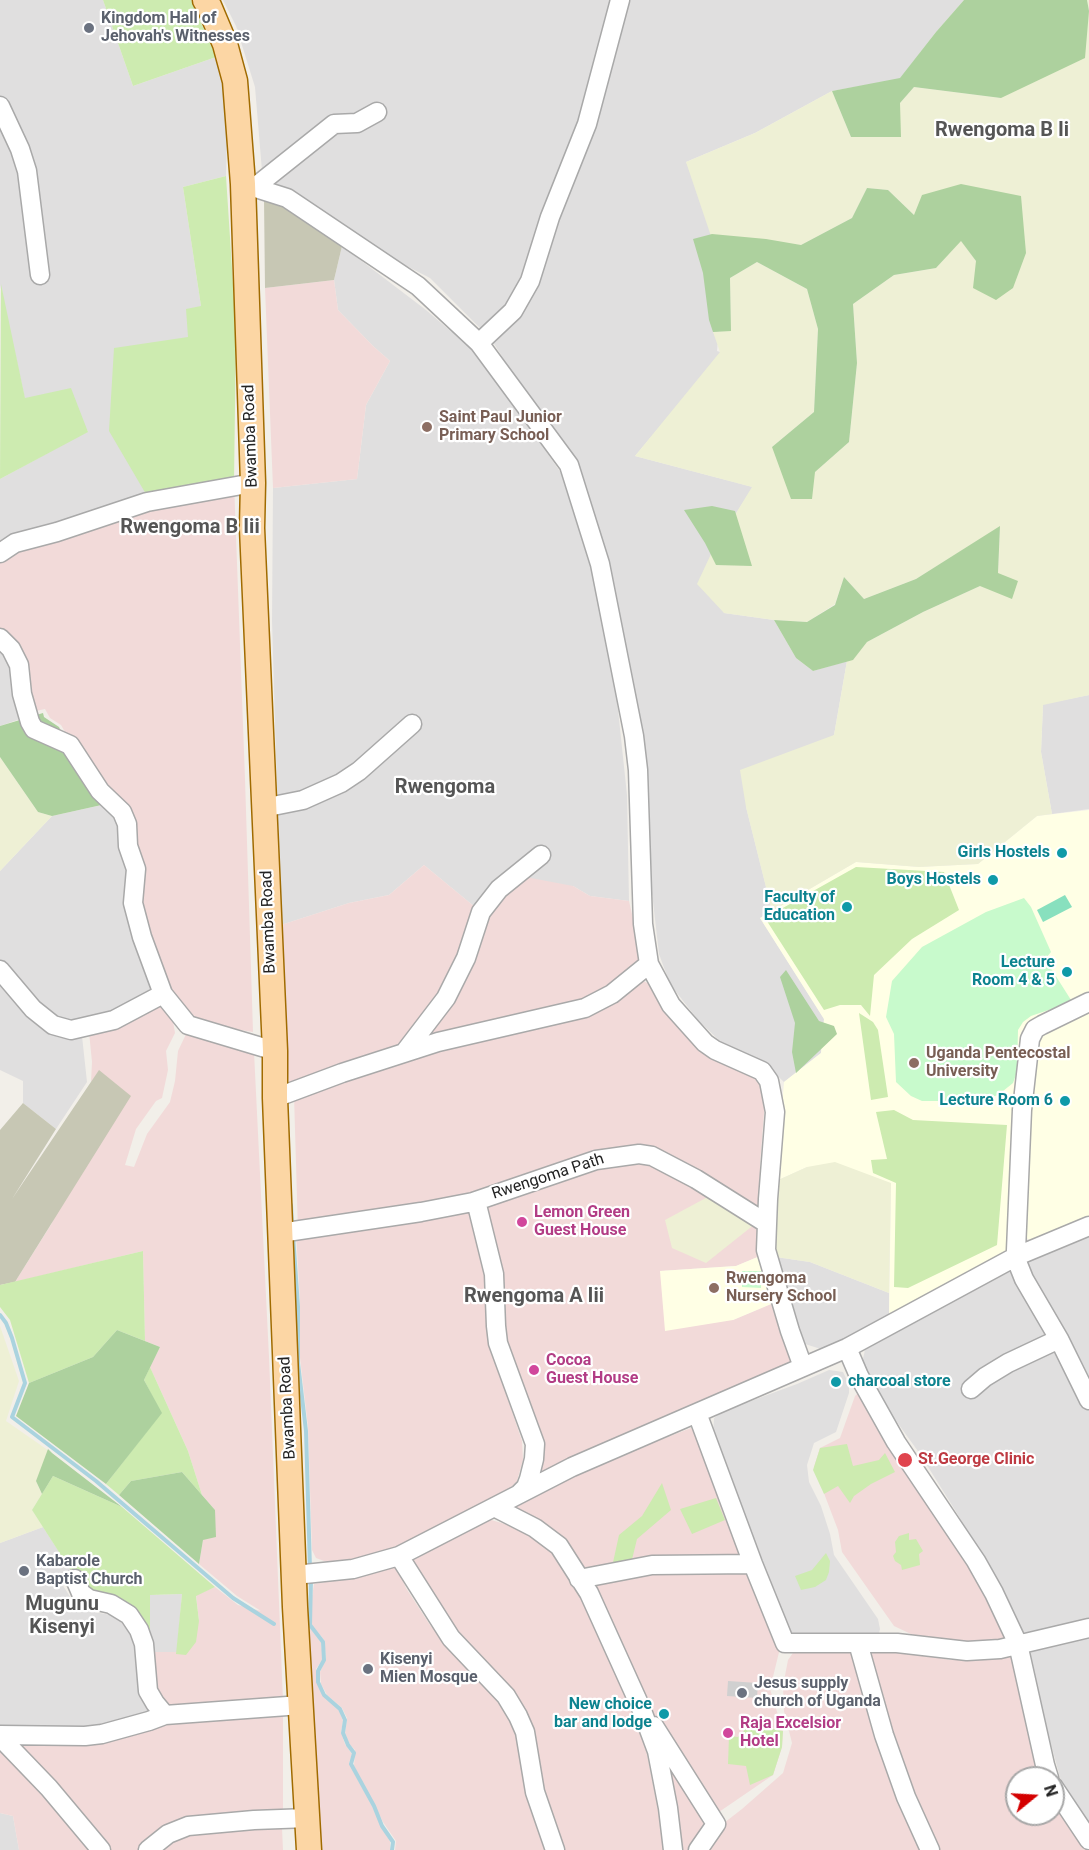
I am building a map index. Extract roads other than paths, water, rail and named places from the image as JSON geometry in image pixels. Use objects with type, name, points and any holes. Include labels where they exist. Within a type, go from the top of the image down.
[{"type":"main road","name":"Bwamba Road","points":[[205,0],[225,44],[235,81],[249,185],[252,528],[275,1051],[295,1607],[309,1850]]},
{"type":"street","points":[[479,343],[513,311],[530,281],[550,217],[587,124],[620,0]]},
{"type":"street","points":[[0,106],[20,149],[27,171],[40,275]]},
{"type":"street","points":[[249,185],[334,124],[357,123],[377,112]]},
{"type":"street","points":[[249,185],[287,198],[409,280],[479,343],[569,465],[600,564],[634,736],[638,770],[643,924],[649,964],[671,1005],[705,1043],[715,1050],[762,1071],[769,1081],[775,1112],[766,1223],[769,1262],[803,1367]]},
{"type":"street","points":[[0,553],[15,543],[57,532],[147,502],[253,483]]},
{"type":"street","points":[[0,638],[11,649],[19,665],[24,701],[34,729],[70,745],[100,791],[122,812],[127,824],[128,846],[136,869],[133,903],[142,937],[163,994],[188,1025],[275,1051]]},
{"type":"street","points":[[263,808],[303,800],[341,783],[359,771],[412,724]]},
{"type":"street","points":[[404,1053],[447,998],[466,958],[482,912],[499,889],[541,855]]},
{"type":"street","points":[[275,1098],[342,1072],[453,1038],[585,1008],[612,994],[649,964]]},
{"type":"street","points":[[0,970],[33,1009],[52,1025],[71,1030],[114,1020],[163,994]]},
{"type":"street","points":[[1089,1002],[1035,1029],[1030,1039],[1022,1110],[1017,1256],[1024,1279],[1059,1338],[1089,1400]]},
{"type":"street","name":"Rwengoma Path","points":[[280,1233],[421,1212],[476,1201],[596,1160],[646,1154],[696,1179],[766,1223]]},
{"type":"street","points":[[476,1201],[494,1274],[498,1343],[536,1444],[529,1479],[526,1487],[520,1493]]},
{"type":"street","points":[[295,1575],[353,1569],[399,1556],[572,1467],[847,1348],[1017,1256],[1089,1226]]},
{"type":"street","points":[[971,1389],[1008,1363],[1059,1338]]},
{"type":"street","points":[[847,1348],[859,1376],[896,1442],[990,1585],[1018,1644],[1045,1766]]},
{"type":"street","points":[[698,1413],[753,1564],[785,1643],[897,1642],[967,1651],[1000,1649],[1089,1628]]},
{"type":"street","points":[[494,1507],[535,1528],[559,1546],[589,1593],[641,1708],[657,1751],[673,1850]]},
{"type":"street","points":[[399,1556],[451,1638],[506,1696],[518,1716],[525,1732],[535,1792],[555,1850]]},
{"type":"street","points":[[579,1579],[652,1565],[753,1564]]},
{"type":"street","points":[[75,1579],[81,1593],[89,1599],[111,1604],[129,1615],[139,1629],[144,1644],[148,1691],[165,1715]]},
{"type":"street","points":[[858,1643],[884,1735],[906,1797],[930,1850]]},
{"type":"street","points":[[0,1736],[26,1734],[67,1737],[102,1734],[165,1715],[301,1705]]},
{"type":"street","points":[[641,1708],[664,1738],[716,1824],[698,1850]]},
{"type":"street","points":[[0,1736],[49,1788],[101,1850]]},
{"type":"street","points":[[1065,1804],[1089,1840]]},
{"type":"street","points":[[148,1850],[168,1834],[188,1826],[308,1818]]},
{"type":"waterway","points":[[291,1205],[292,1224]]},
{"type":"waterway","points":[[293,1235],[298,1307],[298,1363],[306,1431],[310,1569]]},
{"type":"waterway","points":[[0,1315],[12,1338],[25,1383],[12,1417],[96,1481],[233,1598],[274,1624]]},
{"type":"waterway","points":[[311,1579],[310,1625],[323,1642],[324,1660],[318,1671],[318,1682],[324,1695],[340,1709],[345,1720],[343,1733],[354,1753],[351,1764],[382,1826],[393,1842],[392,1850]]},
{"type":"place","name":"Kingdom Hall of Jehovah's Witnesses","points":[[89,28]]},
{"type":"place","name":"Saint Paul Junior Primary School","points":[[427,427]]},
{"type":"place","name":"Girls Hostels","points":[[1062,853]]},
{"type":"place","name":"Boys Hostels","points":[[993,880]]},
{"type":"place","name":"Faculty of Education","points":[[847,907]]},
{"type":"place","name":"Lecture Room 4 & 5","points":[[1067,972]]},
{"type":"place","name":"Uganda Pentecostal University","points":[[914,1063]]},
{"type":"place","name":"Lecture Room 6","points":[[1065,1101]]},
{"type":"place","name":"Lemon Green Guest House","points":[[522,1222]]},
{"type":"place","name":"Rwengoma Nursery School","points":[[714,1288]]},
{"type":"place","name":"Cocoa Guest House","points":[[534,1370]]},
{"type":"place","name":"charcoal store","points":[[836,1382]]},
{"type":"place","name":"St.George Clinic","points":[[905,1460]]},
{"type":"place","name":"Kabarole Baptist Church","points":[[24,1571]]},
{"type":"place","name":"Kisenyi Mien Mosque","points":[[368,1669]]},
{"type":"place","name":"Jesus supply church of Uganda","points":[[742,1693]]},
{"type":"place","name":"New choice bar and lodge","points":[[664,1714]]},
{"type":"place","name":"Raja Excelsior Hotel","points":[[728,1733]]},
{"type":"district","name":"Rwengoma B Ii","points":[[1002,131]]},
{"type":"district","name":"Rwengoma B Iii","points":[[190,528]]},
{"type":"district","name":"Rwengoma","points":[[445,788]]},
{"type":"district","name":"Rwengoma A Iii","points":[[534,1297]]},
{"type":"district","name":"Mugunu Kisenyi","points":[[62,1616]]}]
